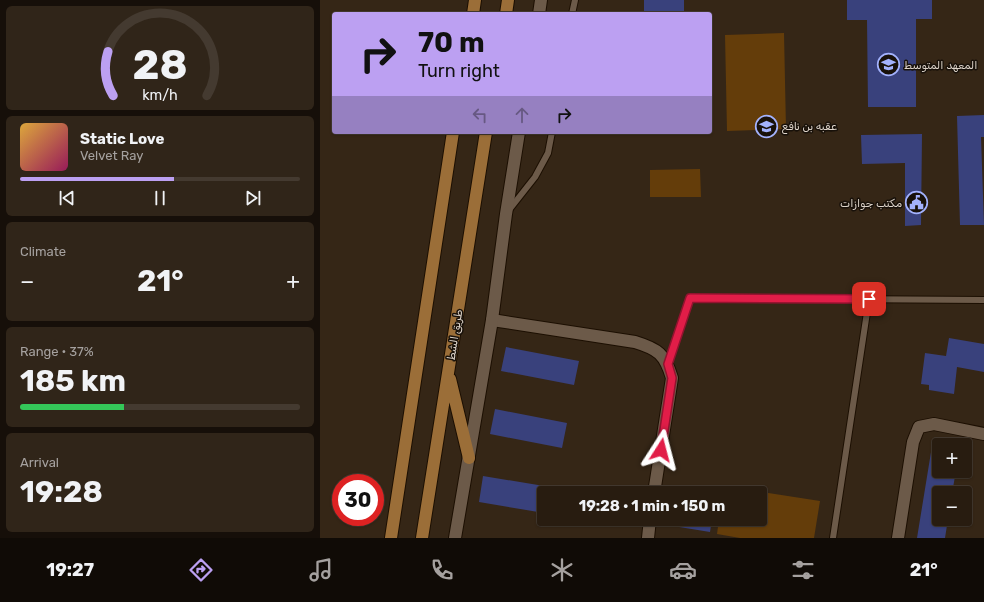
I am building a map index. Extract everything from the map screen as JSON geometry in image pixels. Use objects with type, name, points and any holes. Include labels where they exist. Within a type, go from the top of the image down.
[{"type":"main road","points":[[473,12],[475,0]]},
{"type":"main road","points":[[506,12],[508,0]]},
{"type":"main road","points":[[391,538],[453,134]]},
{"type":"main road","name":"طريق الشط","points":[[422,538],[486,134]]},
{"type":"main road","points":[[449,374],[469,458]]},
{"type":"street","points":[[539,12],[541,0]]},
{"type":"street","points":[[456,538],[492,320],[519,134]]},
{"type":"street","points":[[492,320],[635,342],[652,347],[662,354],[668,364],[672,378],[655,486]]},
{"type":"street","points":[[898,538],[913,442],[919,426],[934,424],[984,434]]},
{"type":"street","points":[[648,538],[649,526]]},
{"type":"lane","points":[[572,12],[575,0]]},
{"type":"lane","points":[[506,214],[535,177],[548,153],[552,134]]},
{"type":"lane","points":[[668,364],[690,298],[984,300]]},
{"type":"lane","points":[[833,538],[869,299]]},
{"type":"shaded area","points":[[784,33],[786,129],[727,131],[725,35]]},
{"type":"shaded area","points":[[700,169],[701,197],[650,197],[650,170]]},
{"type":"shaded area","points":[[767,493],[820,501],[814,538],[740,538],[717,534],[718,526],[767,526]]},
{"type":"building","points":[[644,0],[684,0],[684,12],[644,12]]},
{"type":"building","points":[[847,0],[932,0],[932,19],[916,19],[916,107],[868,107],[867,20],[847,20]]},
{"type":"building","points":[[984,115],[984,137],[981,137],[984,225],[960,225],[957,116]]},
{"type":"building","points":[[922,134],[921,225],[905,226],[905,163],[862,164],[861,135]]},
{"type":"building","points":[[949,338],[984,344],[984,372],[957,367],[954,394],[929,390],[929,385],[921,384],[925,353],[946,356]]},
{"type":"building","points":[[506,347],[579,361],[574,385],[501,371]]},
{"type":"building","points":[[495,409],[567,423],[562,448],[490,434]]},
{"type":"building","points":[[932,446],[932,478],[955,478],[953,486],[932,486],[932,526],[947,526],[945,538],[917,538]]},
{"type":"building","points":[[483,476],[544,486],[537,486],[537,512],[479,502]]},
{"type":"building","points":[[673,526],[711,526],[710,532]]},
{"type":"place","name":"المعهد المتوسط","points":[[889,65]]},
{"type":"place","name":"عقبه بن نافع","points":[[767,126]]},
{"type":"place","name":"مكتب جوازات","points":[[917,203]]},
{"type":"route","points":[[661,450],[672,378],[668,364],[690,298],[869,299]]}]
